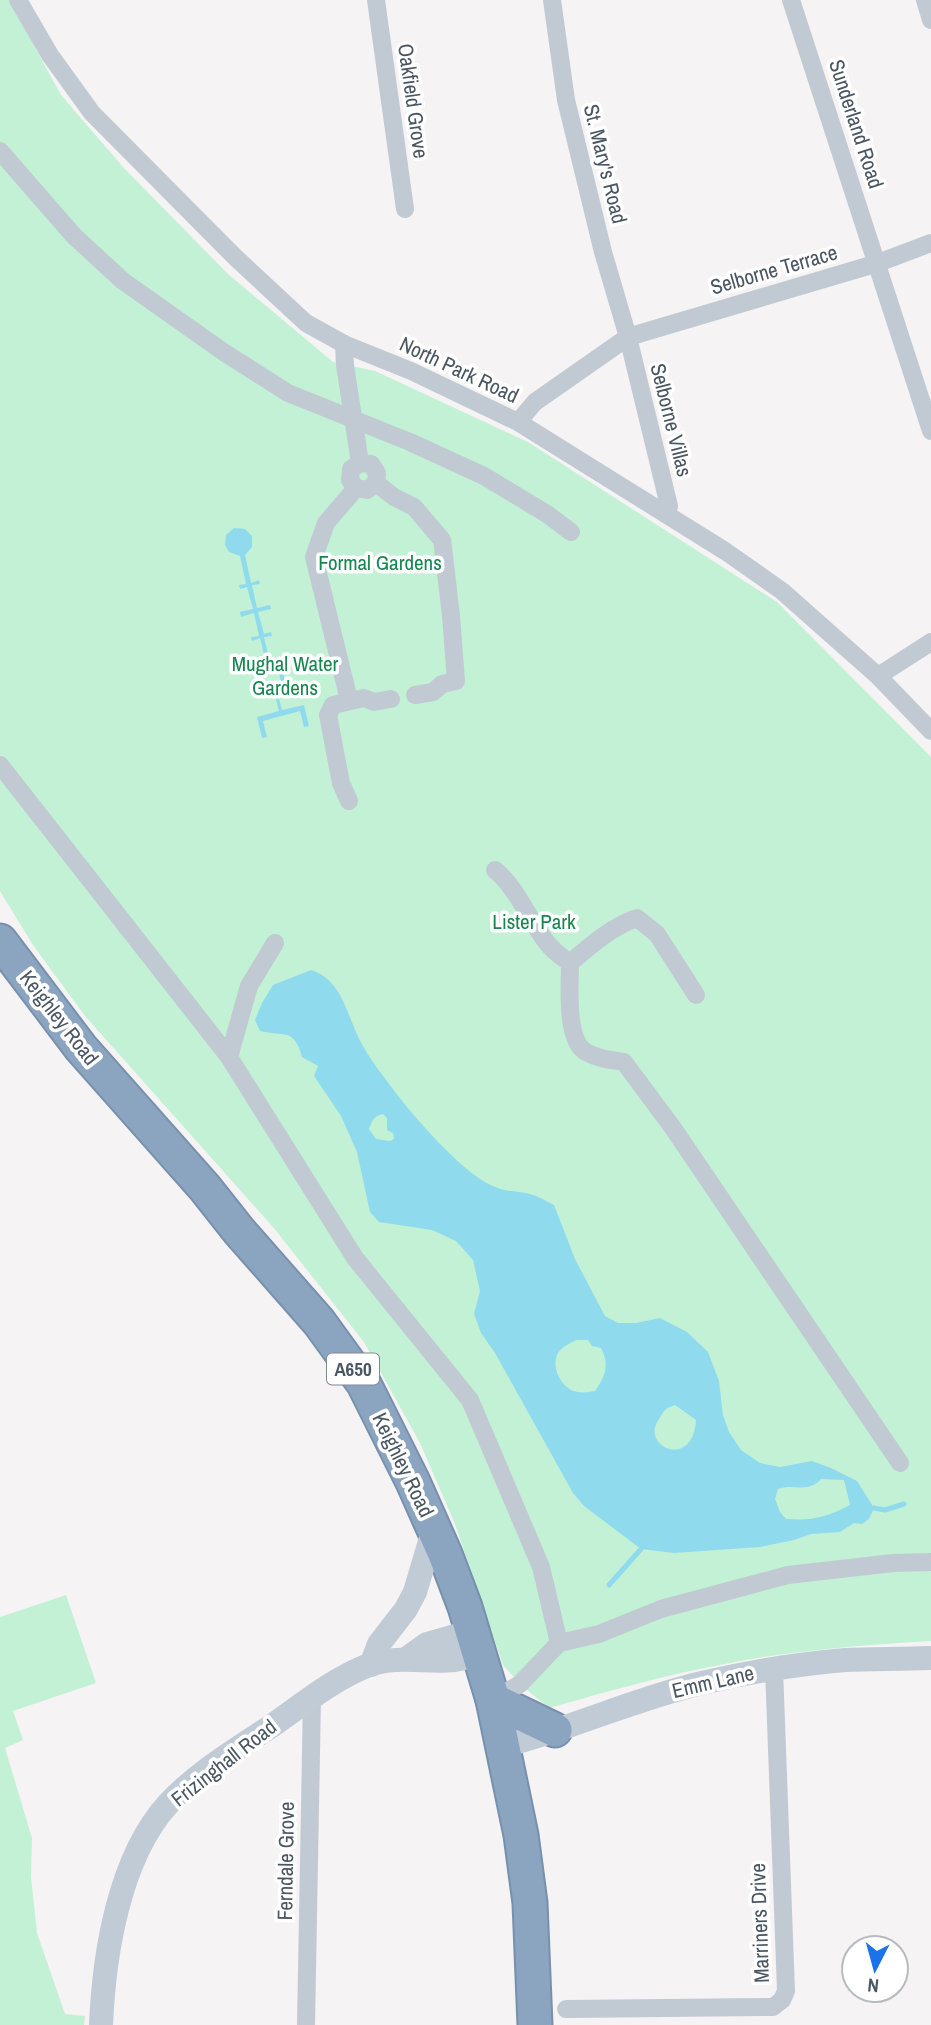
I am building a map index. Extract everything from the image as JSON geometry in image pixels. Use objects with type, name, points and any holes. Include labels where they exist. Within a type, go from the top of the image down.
[{"type":"highway","name":"Keighley Road","points":[[0,941],[81,1048],[319,1322],[364,1384],[413,1482],[445,1554],[477,1643],[493,1700],[521,1835],[530,1903],[535,2025]]},
{"type":"highway","points":[[493,1700],[555,1730]]},
{"type":"street","name":"North Park Road","points":[[18,0],[50,55],[92,113],[236,258],[306,323],[344,344],[411,370],[518,422],[667,515],[782,591],[878,677],[931,731]]},
{"type":"street","name":"Oakfield Grove","points":[[376,0],[405,209]]},
{"type":"street","name":"St. Mary's Road","points":[[552,0],[566,100],[628,337]]},
{"type":"street","name":"Sunderland Road","points":[[791,0],[931,431]]},
{"type":"street","points":[[925,0],[931,20]]},
{"type":"street","points":[[0,151],[74,236],[123,281],[225,353],[288,393],[410,442],[484,476],[547,514],[571,532]]},
{"type":"street","name":"Selborne Terrace","points":[[518,422],[535,402],[628,337],[878,263],[931,243]]},
{"type":"street","name":"Selborne Villas","points":[[628,337],[669,506],[667,515]]},
{"type":"street","points":[[344,344],[360,463]]},
{"type":"street","points":[[360,463],[371,464],[377,473],[376,483],[367,490],[352,485],[350,474],[355,465],[360,463]]},
{"type":"street","points":[[376,483],[394,497],[414,507],[442,540],[456,681],[442,684],[433,692],[415,695]]},
{"type":"street","points":[[349,700],[314,556],[326,523],[356,488]]},
{"type":"street","points":[[878,677],[931,642]]},
{"type":"street","points":[[349,801],[341,783],[328,715],[333,705],[349,700],[364,698],[374,702],[391,699]]},
{"type":"street","points":[[0,765],[229,1057],[355,1258],[470,1400],[541,1567],[559,1643]]},
{"type":"street","points":[[495,870],[515,893],[546,942],[555,953],[570,963]]},
{"type":"street","points":[[570,963],[613,929],[637,918],[657,934],[695,995]]},
{"type":"street","points":[[229,1057],[249,986],[275,943]]},
{"type":"street","points":[[570,963],[572,1033],[583,1051],[601,1059],[624,1062],[673,1128],[900,1463]]},
{"type":"street","points":[[371,1665],[379,1644],[406,1609],[415,1592],[434,1528]]},
{"type":"street","points":[[493,1700],[520,1684],[559,1643],[599,1634],[661,1609],[788,1575],[893,1563],[931,1562]]},
{"type":"street","name":"Frizinghall Road","points":[[101,2025],[118,1906],[132,1864],[147,1834],[167,1805],[233,1751],[337,1681],[371,1665],[406,1659],[453,1660],[477,1643]]},
{"type":"street","name":"Emm Lane","points":[[503,1746],[701,1683],[774,1668],[845,1660],[931,1658]]},
{"type":"street","name":"Marriners Drive","points":[[566,2008],[773,2007],[782,2000],[786,1991],[774,1668]]},
{"type":"street","name":"Ferndale Grove","points":[[306,2025],[312,1698]]},
{"type":"green space","name":"Lister Park","points":[[0,0],[9,0],[61,95],[123,167],[228,274],[333,362],[375,371],[528,442],[777,602],[931,757],[931,1641],[755,1658],[707,1667],[549,1708],[520,1684],[503,1665],[455,1524],[420,1443],[364,1342],[273,1227],[85,1016],[33,945],[0,891]]},
{"type":"green space","points":[[66,1595],[96,1683],[13,1711],[23,1740],[5,1748],[32,1838],[31,1877],[37,1933],[65,2014],[85,2016],[84,2025],[0,2025],[0,1617]]},
{"type":"water","points":[[234,528],[245,529],[252,536],[252,547],[245,555],[251,583],[259,580],[260,584],[252,585],[257,608],[270,605],[271,609],[258,612],[264,634],[271,632],[272,636],[264,637],[271,666],[281,665],[287,688],[277,691],[282,710],[304,705],[309,726],[304,727],[300,711],[263,721],[267,737],[262,738],[257,717],[279,711],[274,692],[263,694],[257,670],[267,667],[260,638],[252,641],[251,637],[259,636],[254,613],[241,617],[240,612],[253,609],[247,587],[240,589],[239,585],[246,584],[240,556],[229,552],[225,545],[226,535]],"holes":[[[278,670],[282,685],[267,689],[263,674]]]},
{"type":"water","points":[[311,970],[331,982],[373,1062],[406,1105],[450,1154],[480,1179],[493,1186],[533,1195],[554,1205],[575,1259],[605,1316],[618,1323],[636,1323],[660,1318],[687,1332],[708,1352],[719,1381],[723,1415],[729,1432],[741,1450],[760,1463],[780,1467],[812,1461],[857,1481],[874,1508],[869,1519],[862,1524],[854,1523],[840,1532],[811,1534],[760,1547],[674,1553],[641,1549],[584,1506],[573,1493],[495,1353],[481,1333],[474,1314],[480,1291],[473,1260],[456,1241],[432,1230],[379,1222],[370,1212],[357,1152],[341,1116],[314,1076],[318,1066],[302,1057],[292,1037],[260,1031],[255,1020],[273,985]],"holes":[[[383,1114],[387,1118],[387,1130],[393,1133],[394,1139],[390,1141],[376,1139],[369,1129],[374,1119]],[[576,1340],[588,1340],[592,1346],[601,1348],[605,1371],[595,1391],[572,1390],[559,1377],[556,1359],[564,1347]],[[675,1405],[696,1420],[693,1436],[686,1445],[678,1449],[669,1449],[661,1445],[656,1438],[655,1429],[665,1410]],[[821,1479],[844,1480],[850,1505],[819,1517],[786,1519],[775,1499],[778,1489],[806,1487]]]},
{"type":"waterway","points":[[874,1508],[885,1510],[904,1504]]},
{"type":"waterway","points":[[609,1585],[641,1549]]},
{"type":"park label","name":"Formal Gardens","points":[[380,563]]},
{"type":"park label","name":"Mughal Water Gardens","points":[[285,676]]}]
